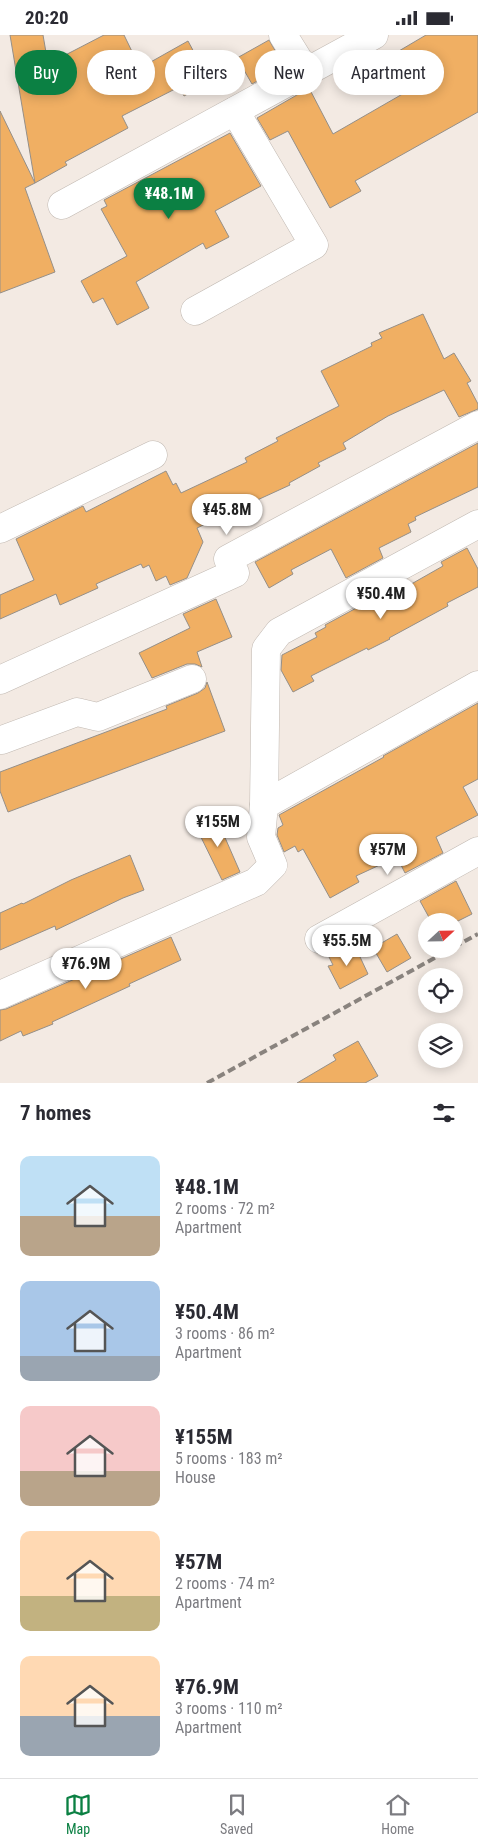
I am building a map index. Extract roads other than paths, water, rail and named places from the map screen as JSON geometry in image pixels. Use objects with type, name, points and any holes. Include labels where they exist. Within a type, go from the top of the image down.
[{"type":"street","points":[[283,35],[292,50]]},
{"type":"street","points":[[323,63],[374,35]]},
{"type":"street","points":[[62,205],[264,95]]},
{"type":"street","points":[[195,311],[314,245],[235,111]]},
{"type":"street","points":[[0,680],[235,573],[228,559],[478,425]]},
{"type":"street","points":[[0,529],[153,455]]},
{"type":"street","points":[[0,995],[256,882],[272,865],[261,837],[264,805],[266,649],[279,632],[478,524]]},
{"type":"street","points":[[1,736],[77,712],[98,717],[192,679]]},
{"type":"street","points":[[264,805],[478,685]]},
{"type":"street","points":[[319,939],[478,851]]},
{"type":"railway","points":[[463,942],[478,934]]},
{"type":"railway","points":[[207,1083],[435,958]]}]
